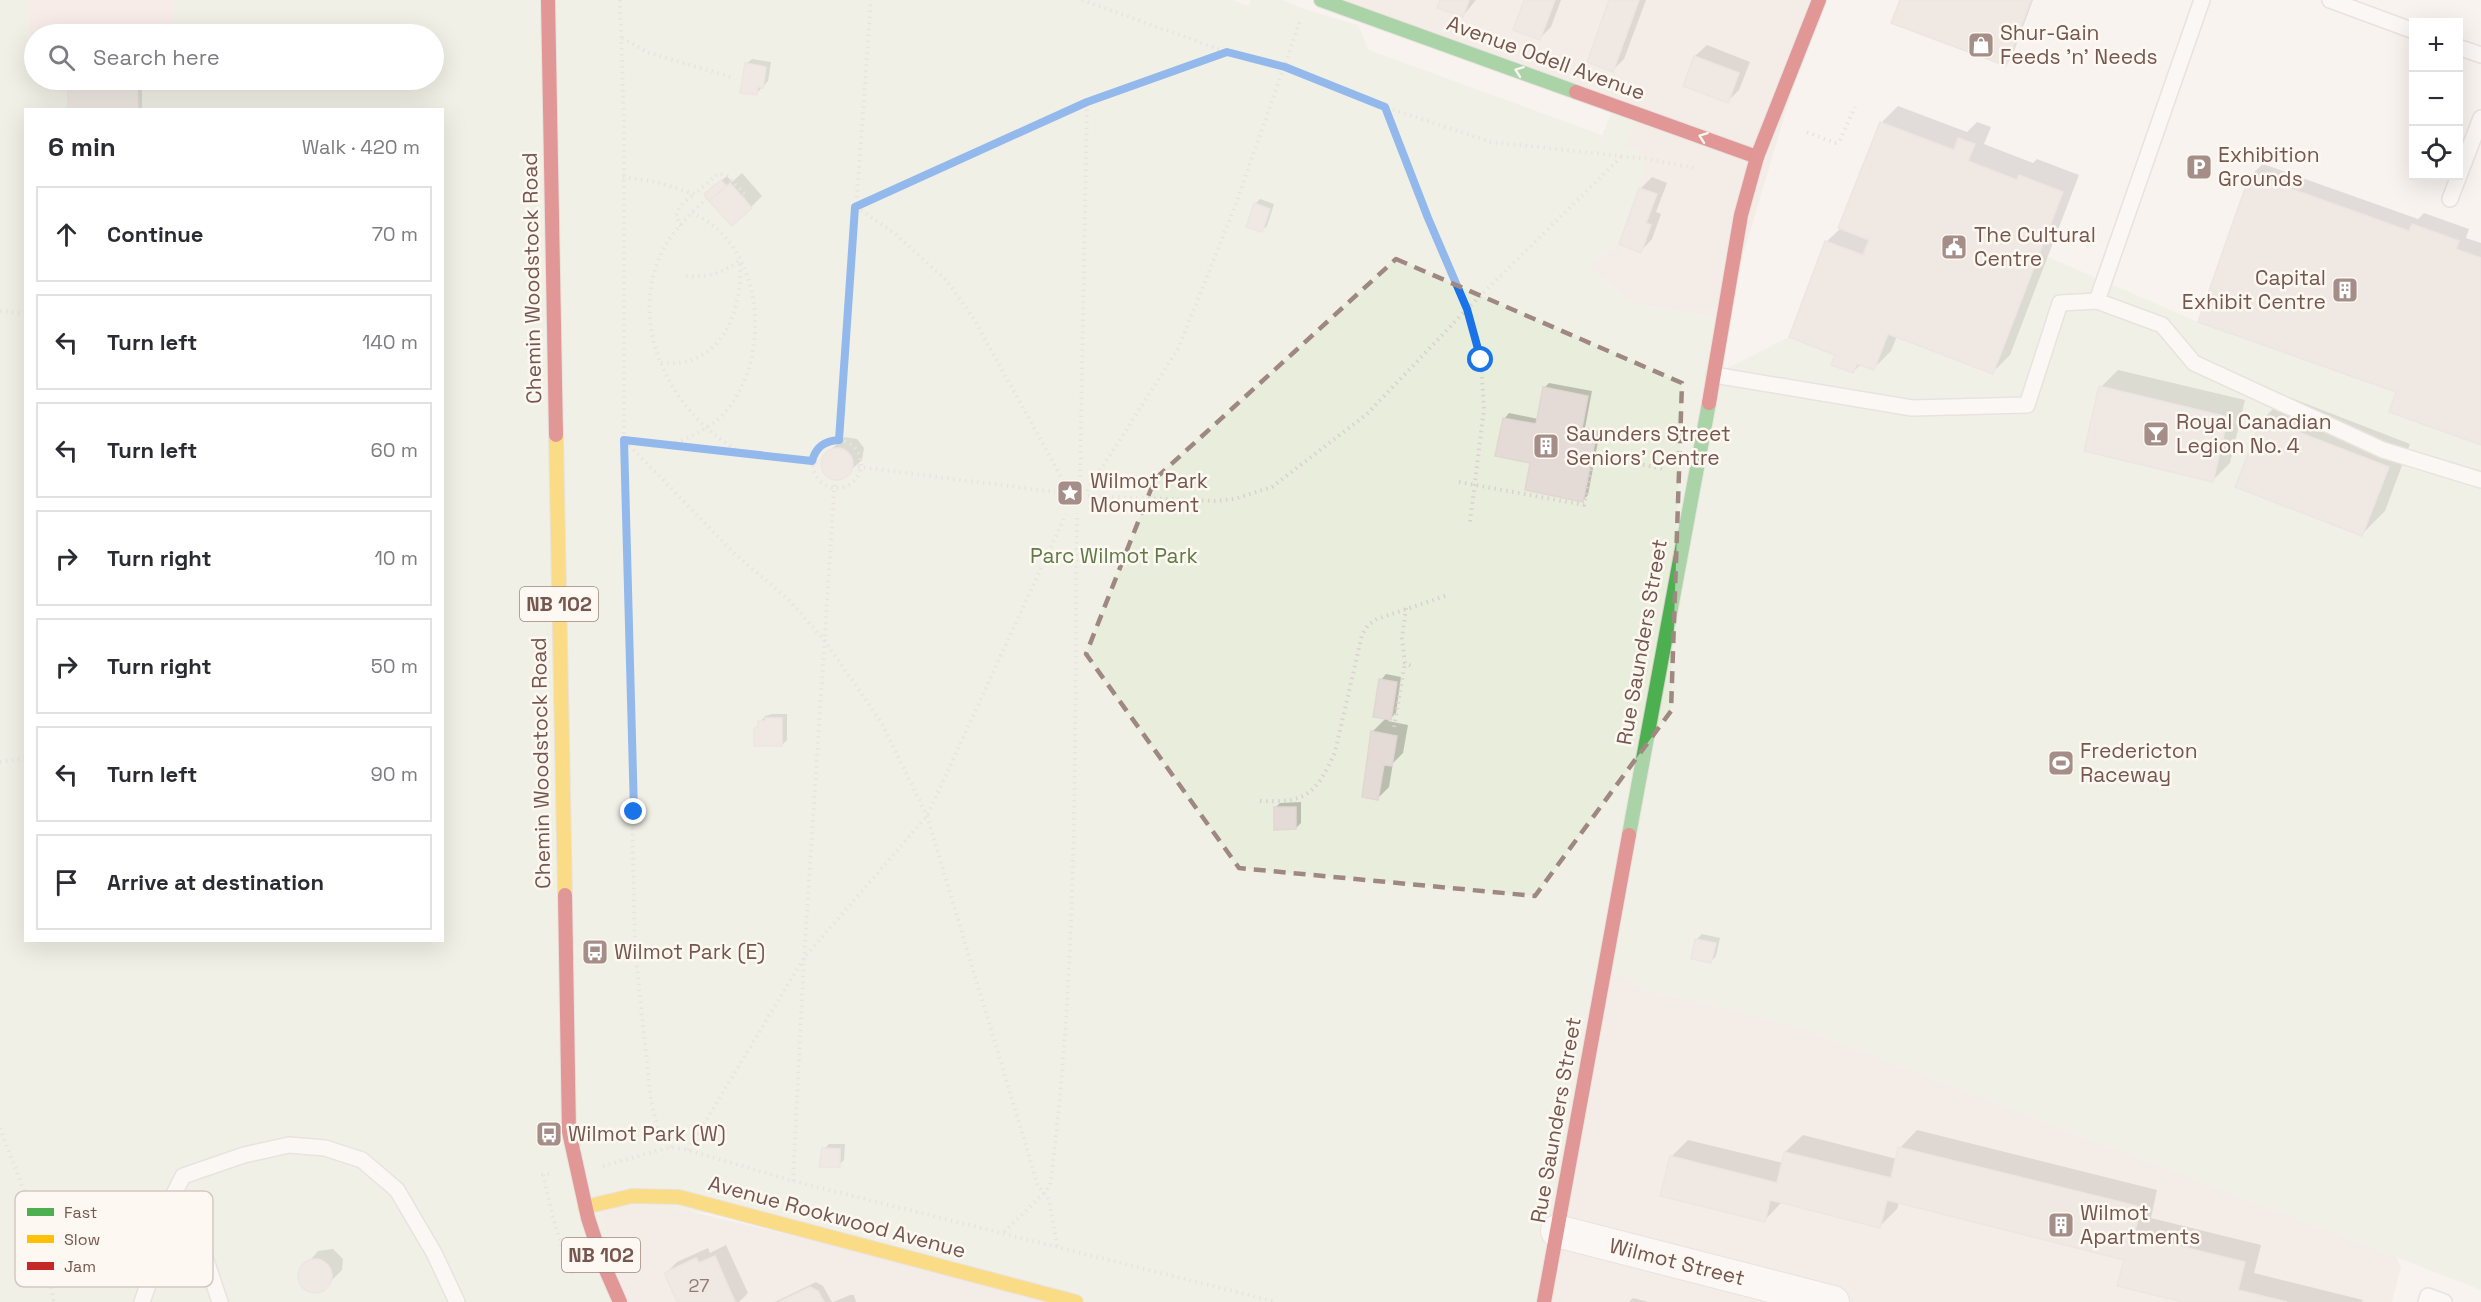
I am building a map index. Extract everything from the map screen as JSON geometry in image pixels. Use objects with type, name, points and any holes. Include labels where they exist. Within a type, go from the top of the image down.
[{"type":"street","name":"Chemin Woodstock Road","points":[[548,0],[569,1132],[575,1171],[585,1207],[597,1246],[620,1302]]},
{"type":"street","name":"Avenue Odell Avenue","points":[[1321,0],[1757,158]]},
{"type":"street","name":"Rue Saunders Street","points":[[1544,1302],[1714,375],[1741,215],[1757,158],[1819,0]]},
{"type":"street","name":"Avenue Rookwood Avenue","points":[[585,1207],[624,1196],[653,1193],[679,1197],[1076,1302]]},
{"type":"street","name":"Wilmot Street","points":[[1557,1231],[1833,1302]]},
{"type":"lane","points":[[2097,301],[2202,0]]},
{"type":"lane","points":[[2330,0],[2409,29]]},
{"type":"lane","points":[[2463,49],[2481,55]]},
{"type":"lane","points":[[2450,199],[2481,118]]},
{"type":"lane","points":[[1714,375],[1912,408],[2027,405],[2060,303],[2097,301],[2162,326],[2194,363],[2383,450],[2481,480]]},
{"type":"lane","points":[[176,1191],[183,1176],[244,1155],[289,1145],[325,1148],[362,1160],[397,1190],[434,1253],[457,1302]]},
{"type":"lane","points":[[213,1281],[220,1302]]},
{"type":"lane","points":[[142,1302],[147,1287]]},
{"type":"lane","points":[[2426,1302],[2428,1296],[2444,1302]]},
{"type":"path","points":[[620,0],[624,440],[635,949],[651,1101],[658,1128],[671,1147]]},
{"type":"path","points":[[838,449],[871,0]]},
{"type":"path","points":[[1082,0],[1227,52],[1285,67],[1385,107],[1491,141],[1622,156],[1709,172]]},
{"type":"path","points":[[1301,19],[1233,209],[1178,349],[1088,493],[1214,501],[1234,500],[1272,487],[1367,414],[1467,309],[1622,156]]},
{"type":"path","points":[[622,38],[649,53],[731,77]]},
{"type":"path","points":[[855,207],[1087,102],[1227,52]]},
{"type":"path","points":[[1080,483],[1087,102]]},
{"type":"path","points":[[1385,107],[1428,218],[1467,309],[1481,360],[1484,409],[1470,522]]},
{"type":"path","points":[[1807,132],[1834,143],[1839,142],[1855,107]]},
{"type":"path","points":[[681,226],[676,216],[680,206],[719,173],[727,176],[746,195],[743,198]]},
{"type":"path","points":[[623,177],[656,182],[695,194]]},
{"type":"path","points":[[707,198],[663,250],[651,287],[649,312],[651,331],[661,363],[676,393],[706,428],[738,451]]},
{"type":"path","points":[[855,207],[893,232],[946,280],[974,319],[1064,482]]},
{"type":"path","points":[[670,445],[706,428],[730,406],[741,388],[754,344],[756,322],[753,298],[740,260],[711,223],[692,213]]},
{"type":"path","points":[[661,363],[671,364],[696,359],[707,352],[726,331],[740,296],[740,260]]},
{"type":"path","points":[[686,276],[713,275],[740,260]]},
{"type":"path","points":[[0,312],[24,314]]},
{"type":"path","points":[[624,440],[821,462]]},
{"type":"path","points":[[624,440],[735,554],[788,599],[825,641],[881,722],[927,816],[1038,1186],[1048,1200],[1057,1246]]},
{"type":"path","points":[[831,440],[839,440],[853,446],[861,459],[861,467],[854,482],[847,487],[834,489],[817,478],[812,461],[818,448],[831,440]]},
{"type":"path","points":[[1459,482],[1584,505],[1594,455],[1664,469]]},
{"type":"path","points":[[852,466],[1055,492]]},
{"type":"path","points":[[793,1181],[804,958],[835,479]]},
{"type":"path","points":[[1003,1233],[1050,1186],[1059,1119],[1070,990],[1077,513]]},
{"type":"path","points":[[688,1150],[804,958],[927,816],[1066,514]]},
{"type":"path","points":[[1260,801],[1286,802],[1306,796],[1327,769],[1335,752],[1362,635],[1368,625],[1377,619],[1406,608],[1448,595]]},
{"type":"path","points":[[1394,727],[1405,663],[1402,638],[1406,608]]},
{"type":"path","points":[[1405,663],[1414,667]]},
{"type":"path","points":[[0,762],[24,758]]},
{"type":"path","points":[[0,1128],[24,1191]]},
{"type":"path","points":[[614,1164],[671,1147],[688,1150],[793,1181],[1277,1302]]},
{"type":"path","points":[[51,1287],[54,1302]]},
{"type":"highlighted area","points":[[1396,259],[1682,383],[1671,711],[1535,896],[1239,868],[1086,654],[1155,479]]},
{"type":"shaded area","points":[[28,0],[173,0],[173,24],[28,24]]},
{"type":"shaded area","points":[[1321,0],[1819,0],[1724,319],[1631,303],[1590,267],[1622,156],[1638,114]]},
{"type":"shaded area","points":[[1605,968],[1646,991],[1697,1001],[1802,1028],[2396,1257],[2401,1267],[2392,1302],[1544,1302]]},
{"type":"shaded area","points":[[624,1196],[1076,1302],[620,1302],[600,1202]]},
{"type":"green space","name":"Parc Wilmot Park","points":[[0,0],[28,0],[28,24],[24,24],[24,90],[444,90],[444,24],[173,24],[173,0],[1233,0],[1248,6],[1251,0],[1283,0],[1304,9],[1358,25],[1369,50],[1602,135],[1615,105],[1638,114],[1626,147],[1633,147],[1648,159],[1619,244],[1590,267],[1631,303],[1724,319],[1714,375],[1789,337],[1835,355],[1831,365],[1853,373],[1857,364],[1888,334],[1993,374],[2039,253],[2198,322],[2396,392],[2481,445],[2481,1290],[1802,1028],[1697,1001],[1646,991],[1605,968],[1544,1302],[1076,1302],[764,1219],[600,1202],[620,1302],[0,1302]]},
{"type":"building","points":[[1440,0],[1469,0],[1463,17],[1437,8]]},
{"type":"building","points":[[1524,0],[1555,0],[1540,40],[1513,30]]},
{"type":"building","points":[[1609,0],[1639,0],[1613,72],[1587,62]]},
{"type":"building","name":"Shur-Gain Feeds 'n' Needs","points":[[1900,0],[2031,0],[2006,66],[1891,23]]},
{"type":"building","points":[[1694,56],[1739,73],[1728,103],[1683,86]]},
{"type":"building","points":[[745,63],[766,67],[763,88],[758,87],[757,95],[740,93]]},
{"type":"building","points":[[68,90],[137,90],[138,108],[68,108]]},
{"type":"building","name":"The Cultural Centre","points":[[1880,122],[1954,150],[1958,138],[1975,144],[1968,161],[2017,180],[2019,175],[2063,192],[1993,374],[1888,334],[1874,370],[1857,364],[1853,373],[1831,365],[1835,355],[1789,337],[1825,241],[1863,255],[1869,240],[1838,228]]},
{"type":"building","name":"Capital Exhibit Centre","points":[[2250,174],[2409,231],[2412,224],[2459,241],[2456,249],[2481,258],[2481,445],[2389,412],[2396,392],[2198,322]]},
{"type":"building","points":[[721,180],[726,186],[709,201],[704,194]]},
{"type":"building","points":[[730,183],[752,208],[732,226],[709,201]]},
{"type":"building","points":[[1639,188],[1657,194],[1646,223],[1651,225],[1641,253],[1619,244]]},
{"type":"building","points":[[1254,203],[1270,209],[1262,232],[1246,227]]},
{"type":"building","name":"Royal Canadian Legion No. 4","points":[[2099,386],[2228,417],[2213,482],[2084,451]]},
{"type":"building","name":"Saunders Street Seniors' Centre","points":[[1543,387],[1588,396],[1581,433],[1596,436],[1583,502],[1525,490],[1530,463],[1495,456],[1503,418],[1536,424]]},
{"type":"building","points":[[2262,418],[2389,467],[2362,536],[2235,487]]},
{"type":"building","points":[[837,448],[848,453],[853,464],[848,475],[837,480],[826,475],[821,464],[826,453]]},
{"type":"building","points":[[1379,679],[1397,682],[1391,720],[1373,717]]},
{"type":"building","points":[[765,718],[782,718],[782,746],[754,746],[754,728],[758,727],[758,721],[765,721]]},
{"type":"building","points":[[1371,731],[1397,736],[1392,766],[1384,765],[1378,800],[1362,797]]},
{"type":"building","points":[[1274,807],[1296,807],[1296,829],[1274,830]]},
{"type":"building","points":[[1695,939],[1716,943],[1711,963],[1691,959]]},
{"type":"building","name":"Wilmot Apartments","points":[[1898,1147],[2141,1207],[2134,1235],[2245,1262],[2238,1290],[2287,1302],[2183,1302],[2117,1286],[2124,1260],[1887,1200],[1880,1228],[1770,1200],[1765,1222],[1660,1196],[1670,1156],[1777,1183],[1784,1152],[1891,1178]]},
{"type":"building","points":[[822,1148],[840,1149],[840,1167],[819,1167]]},
{"type":"building","points":[[715,1256],[735,1302],[677,1302],[664,1273],[696,1258],[699,1263]]},
{"type":"building","points":[[315,1259],[327,1264],[332,1276],[327,1288],[315,1293],[303,1288],[298,1276],[303,1264]]},
{"type":"building","points":[[810,1287],[818,1291],[824,1302],[779,1302]]},
{"type":"traffic: fast","points":[[1321,0],[1576,92]]},
{"type":"traffic: fast","points":[[1629,835],[1709,403]]},
{"type":"traffic: slow","points":[[556,435],[565,895]]},
{"type":"traffic: slow","points":[[585,1207],[632,1196],[679,1197],[1076,1302]]},
{"type":"traffic: jam","points":[[548,0],[556,435]]},
{"type":"traffic: jam","points":[[1709,403],[1741,215],[1757,157],[1819,0]]},
{"type":"traffic: jam","points":[[1576,92],[1757,157]]},
{"type":"traffic: jam","points":[[1544,1302],[1629,835]]},
{"type":"traffic: jam","points":[[565,895],[569,1132],[588,1218],[602,1261],[620,1302]]},
{"type":"place","name":"Shur-Gain Feeds 'n' Needs","points":[[1981,45]]},
{"type":"place","name":"Exhibition Grounds","points":[[2199,167]]},
{"type":"place","name":"The Cultural Centre","points":[[1954,247]]},
{"type":"place","name":"Capital Exhibit Centre","points":[[2345,290]]},
{"type":"place","name":"Royal Canadian Legion No. 4","points":[[2156,434]]},
{"type":"place","name":"Saunders Street Seniors' Centre","points":[[1546,446]]},
{"type":"place","name":"Wilmot Park Monument","points":[[1070,493]]},
{"type":"place","name":"Fredericton Raceway","points":[[2061,763]]},
{"type":"place","name":"Wilmot Park (E)","points":[[595,952]]},
{"type":"place","name":"Wilmot Park (W)","points":[[549,1134]]},
{"type":"place","name":"Wilmot Apartments","points":[[2061,1225]]},
{"type":"route","points":[[634,812],[624,440],[812,461],[818,448],[824,443],[839,440],[855,207],[1087,102],[1227,52],[1285,67],[1385,107],[1428,218],[1467,309],[1481,360]]}]
